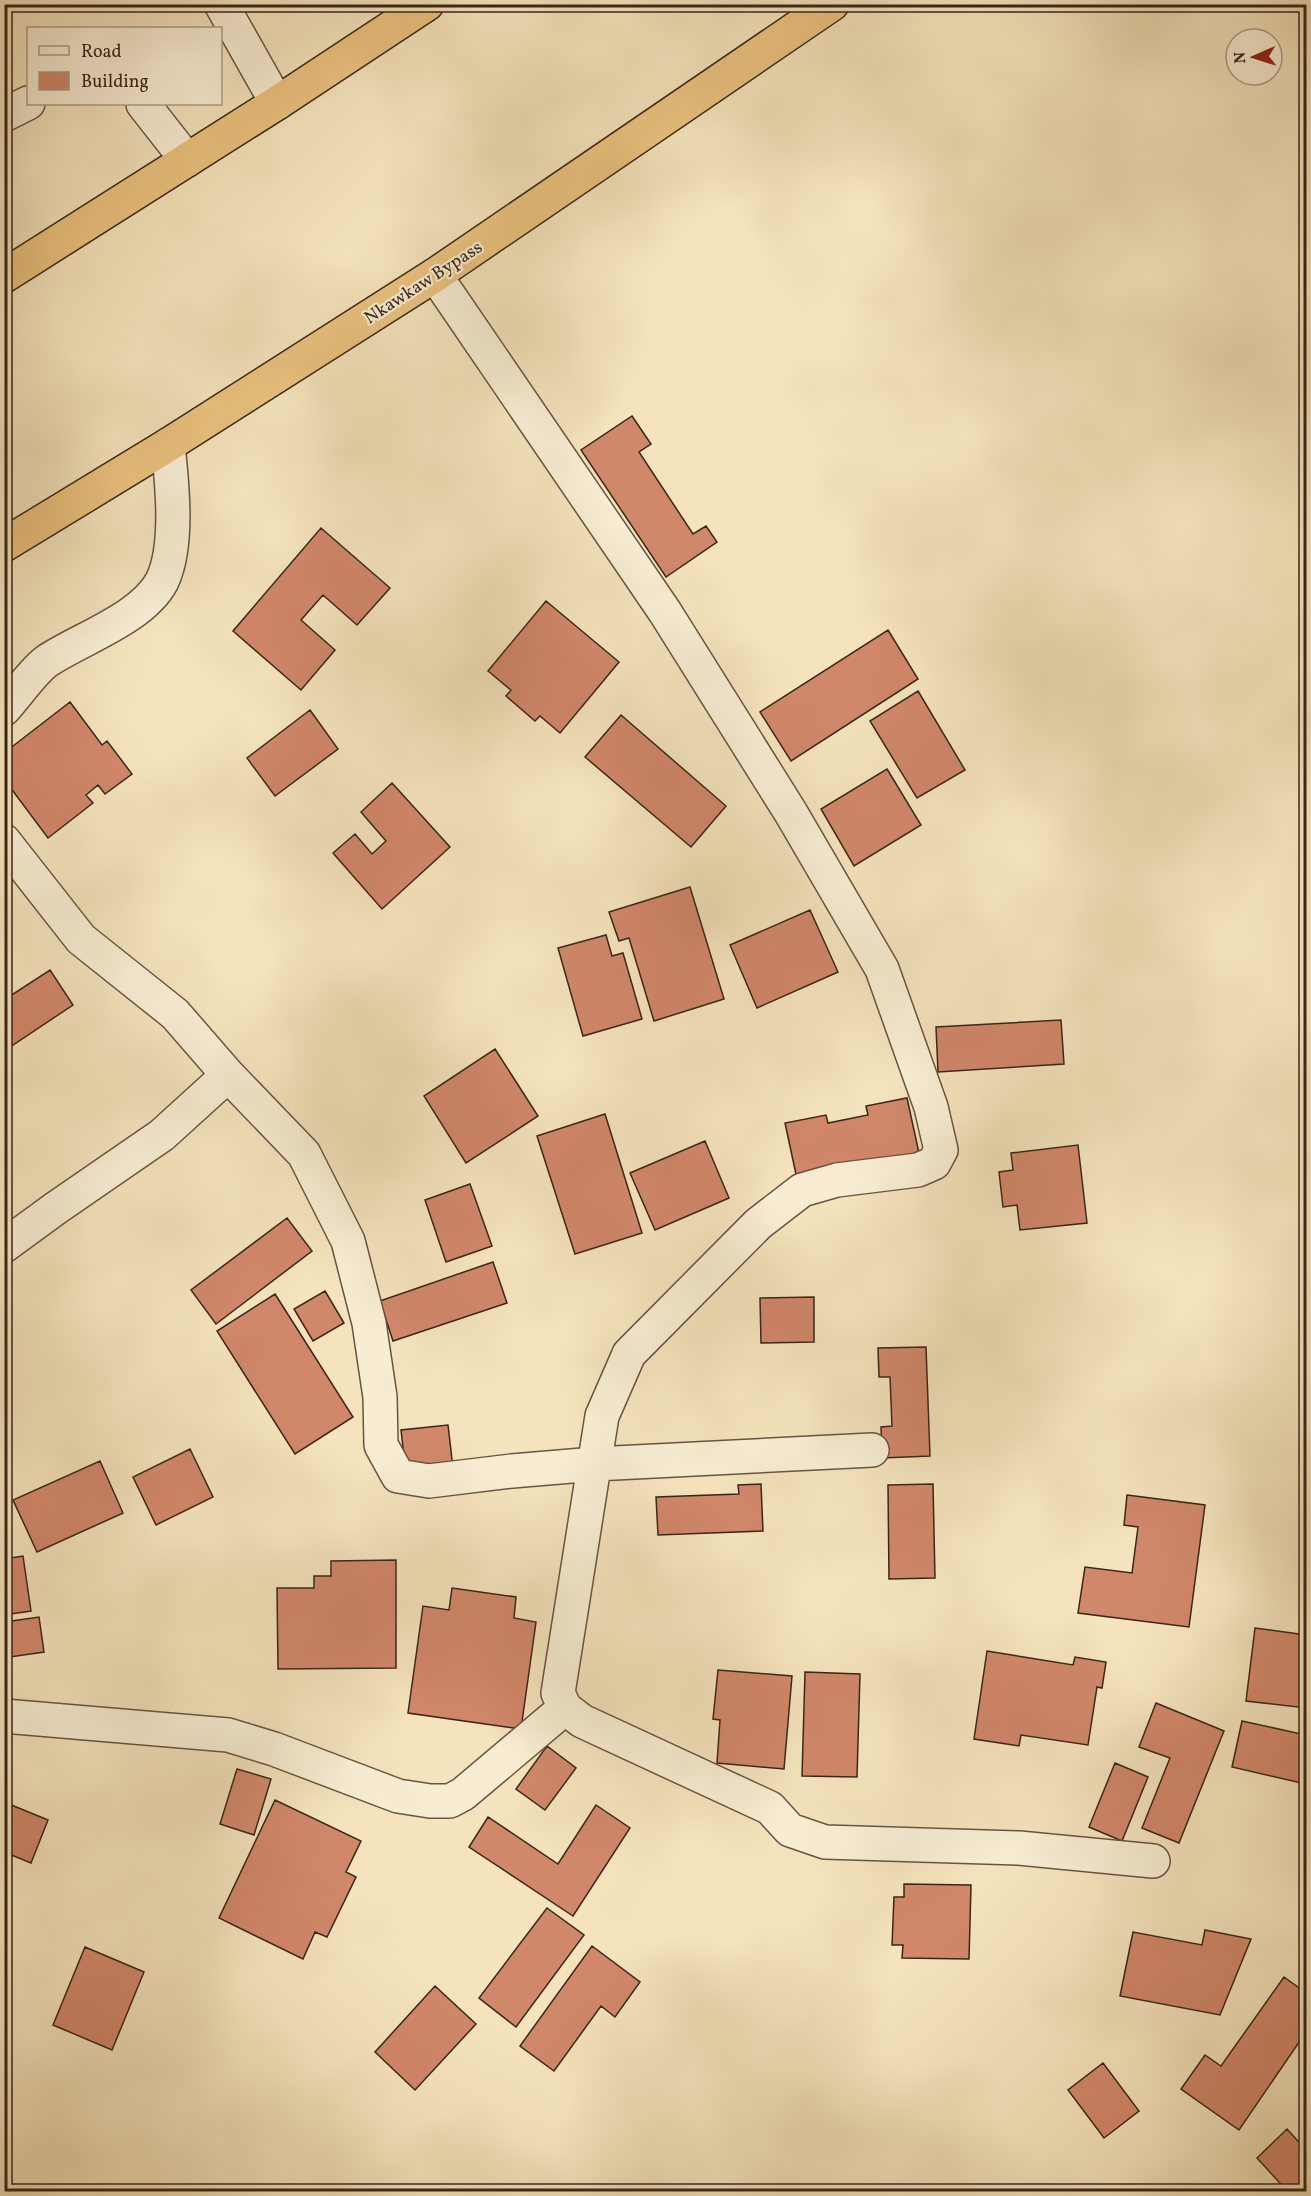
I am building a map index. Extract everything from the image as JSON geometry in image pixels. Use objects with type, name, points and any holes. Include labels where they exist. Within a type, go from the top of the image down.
[{"type":"highway","points":[[4,276],[277,103],[426,4]]},
{"type":"highway","name":"Nkawkaw Bypass","points":[[4,545],[168,445],[435,275],[832,4]]},
{"type":"street","points":[[221,4],[277,103]]},
{"type":"street","points":[[4,115],[27,104]]},
{"type":"street","points":[[144,105],[187,160]]},
{"type":"street","points":[[435,275],[665,612],[797,822],[882,969],[931,1107],[941,1150],[934,1163],[918,1170],[837,1180],[802,1190],[758,1224],[629,1354],[602,1416],[558,1693],[565,1708],[582,1721],[770,1808],[790,1830],[825,1842],[1019,1848],[1153,1861]]},
{"type":"street","points":[[4,709],[45,662],[138,608],[161,582],[167,563],[172,524],[173,501],[168,445]]},
{"type":"street","points":[[4,841],[81,939],[175,1014],[228,1075],[304,1154],[348,1241],[369,1323],[380,1397],[381,1445],[398,1476],[429,1481],[595,1464],[872,1450]]},
{"type":"street","points":[[4,1246],[162,1136],[228,1075]]},
{"type":"street","points":[[4,1716],[228,1735],[274,1749],[398,1796],[430,1801],[450,1801],[463,1794],[565,1708]]},
{"type":"building","points":[[632,416],[651,444],[639,452],[693,534],[706,526],[717,542],[666,577],[581,450]]},
{"type":"building","points":[[321,528],[390,588],[357,625],[323,595],[301,620],[335,650],[301,690],[233,631]]},
{"type":"building","points":[[546,601],[619,662],[560,733],[540,716],[535,721],[506,696],[511,690],[488,671]]},
{"type":"building","points":[[888,630],[918,679],[791,761],[760,712]]},
{"type":"building","points":[[918,691],[965,770],[917,798],[870,721]]},
{"type":"building","points":[[70,702],[102,745],[107,741],[132,774],[105,794],[98,785],[86,795],[93,803],[48,838],[4,779],[4,753]]},
{"type":"building","points":[[310,710],[338,749],[275,796],[247,758]]},
{"type":"building","points":[[621,715],[726,806],[691,847],[585,757]]},
{"type":"building","points":[[887,769],[921,825],[854,866],[821,809]]},
{"type":"building","points":[[392,783],[450,847],[382,909],[333,853],[355,834],[372,854],[386,841],[361,812]]},
{"type":"building","points":[[690,887],[724,999],[654,1021],[629,938],[619,941],[609,912]]},
{"type":"building","points":[[810,910],[838,972],[757,1008],[730,945]]},
{"type":"building","points":[[606,935],[612,956],[623,953],[642,1019],[583,1036],[558,948]]},
{"type":"building","points":[[50,970],[73,1005],[4,1051],[4,1000]]},
{"type":"building","points":[[1061,1020],[1064,1064],[938,1072],[936,1027]]},
{"type":"building","points":[[495,1049],[538,1116],[466,1163],[424,1096]]},
{"type":"building","points":[[907,1098],[919,1153],[797,1179],[785,1123],[826,1115],[828,1123],[868,1115],[866,1106]]},
{"type":"building","points":[[605,1114],[642,1233],[575,1254],[537,1136]]},
{"type":"building","points":[[705,1141],[729,1198],[655,1230],[630,1173]]},
{"type":"building","points":[[1078,1145],[1087,1223],[1020,1230],[1017,1205],[1003,1207],[999,1172],[1013,1170],[1011,1153]]},
{"type":"building","points":[[470,1184],[492,1246],[446,1262],[425,1200]]},
{"type":"building","points":[[287,1218],[312,1251],[216,1324],[191,1290]]},
{"type":"building","points":[[493,1262],[507,1303],[393,1341],[380,1301]]},
{"type":"building","points":[[325,1291],[344,1323],[313,1341],[294,1309]]},
{"type":"building","points":[[275,1294],[353,1417],[295,1454],[217,1331]]},
{"type":"building","points":[[814,1297],[814,1342],[761,1343],[760,1298]]},
{"type":"building","points":[[926,1347],[930,1456],[882,1458],[881,1427],[892,1426],[890,1377],[879,1377],[878,1348]]},
{"type":"building","points":[[448,1425],[453,1468],[406,1474],[401,1430]]},
{"type":"building","points":[[190,1449],[213,1497],[156,1525],[133,1477]]},
{"type":"building","points":[[100,1461],[123,1513],[37,1552],[13,1500]]},
{"type":"building","points":[[761,1484],[763,1531],[658,1535],[656,1497],[739,1494],[738,1485]]},
{"type":"building","points":[[933,1484],[935,1578],[889,1579],[888,1485]]},
{"type":"building","points":[[1127,1495],[1205,1505],[1189,1627],[1078,1613],[1085,1567],[1132,1573],[1138,1527],[1124,1525]]},
{"type":"building","points":[[23,1556],[31,1611],[4,1615],[4,1559]]},
{"type":"building","points":[[396,1560],[396,1668],[278,1669],[277,1588],[314,1588],[314,1576],[331,1576],[331,1561]]},
{"type":"building","points":[[452,1588],[516,1597],[514,1618],[536,1622],[521,1729],[408,1713],[423,1606],[449,1610]]},
{"type":"building","points":[[39,1617],[44,1652],[10,1657],[5,1622]]},
{"type":"building","points":[[1255,1628],[1306,1635],[1306,1708],[1246,1701]]},
{"type":"building","points":[[987,1651],[1073,1665],[1075,1657],[1106,1662],[1102,1688],[1097,1687],[1088,1745],[1021,1735],[1019,1746],[974,1739]]},
{"type":"building","points":[[718,1670],[792,1676],[784,1769],[717,1763],[720,1720],[713,1719]]},
{"type":"building","points":[[805,1672],[860,1674],[857,1777],[802,1776]]},
{"type":"building","points":[[1156,1703],[1224,1731],[1179,1843],[1142,1828],[1170,1758],[1139,1747]]},
{"type":"building","points":[[1242,1721],[1306,1735],[1306,1784],[1232,1767]]},
{"type":"building","points":[[547,1746],[576,1768],[545,1810],[516,1789]]},
{"type":"building","points":[[1115,1763],[1148,1777],[1122,1841],[1089,1827]]},
{"type":"building","points":[[237,1769],[271,1779],[254,1835],[220,1824]]},
{"type":"building","points":[[275,1800],[361,1841],[346,1872],[356,1877],[327,1937],[315,1932],[303,1959],[219,1918]]},
{"type":"building","points":[[4,1802],[48,1820],[31,1863],[4,1852]]},
{"type":"building","points":[[596,1805],[630,1828],[573,1916],[469,1847],[488,1817],[558,1864]]},
{"type":"building","points":[[904,1884],[971,1885],[969,1959],[902,1958],[903,1945],[892,1945],[894,1897],[904,1897]]},
{"type":"building","points":[[547,1908],[584,1935],[516,2027],[479,1998]]},
{"type":"building","points":[[1205,1930],[1251,1939],[1220,2015],[1120,1996],[1133,1932],[1202,1945]]},
{"type":"building","points":[[592,1946],[640,1982],[615,2017],[601,2006],[554,2071],[520,2046]]},
{"type":"building","points":[[85,1947],[144,1972],[112,2050],[53,2025]]},
{"type":"building","points":[[1284,1977],[1306,1993],[1306,2032],[1239,2130],[1181,2089],[1205,2055],[1221,2066]]},
{"type":"building","points":[[435,1986],[476,2024],[415,2090],[375,2052]]},
{"type":"building","points":[[1103,2063],[1139,2111],[1104,2138],[1068,2090]]},
{"type":"building","points":[[1287,2129],[1306,2150],[1306,2181],[1295,2192],[1288,2192],[1257,2158]]}]
